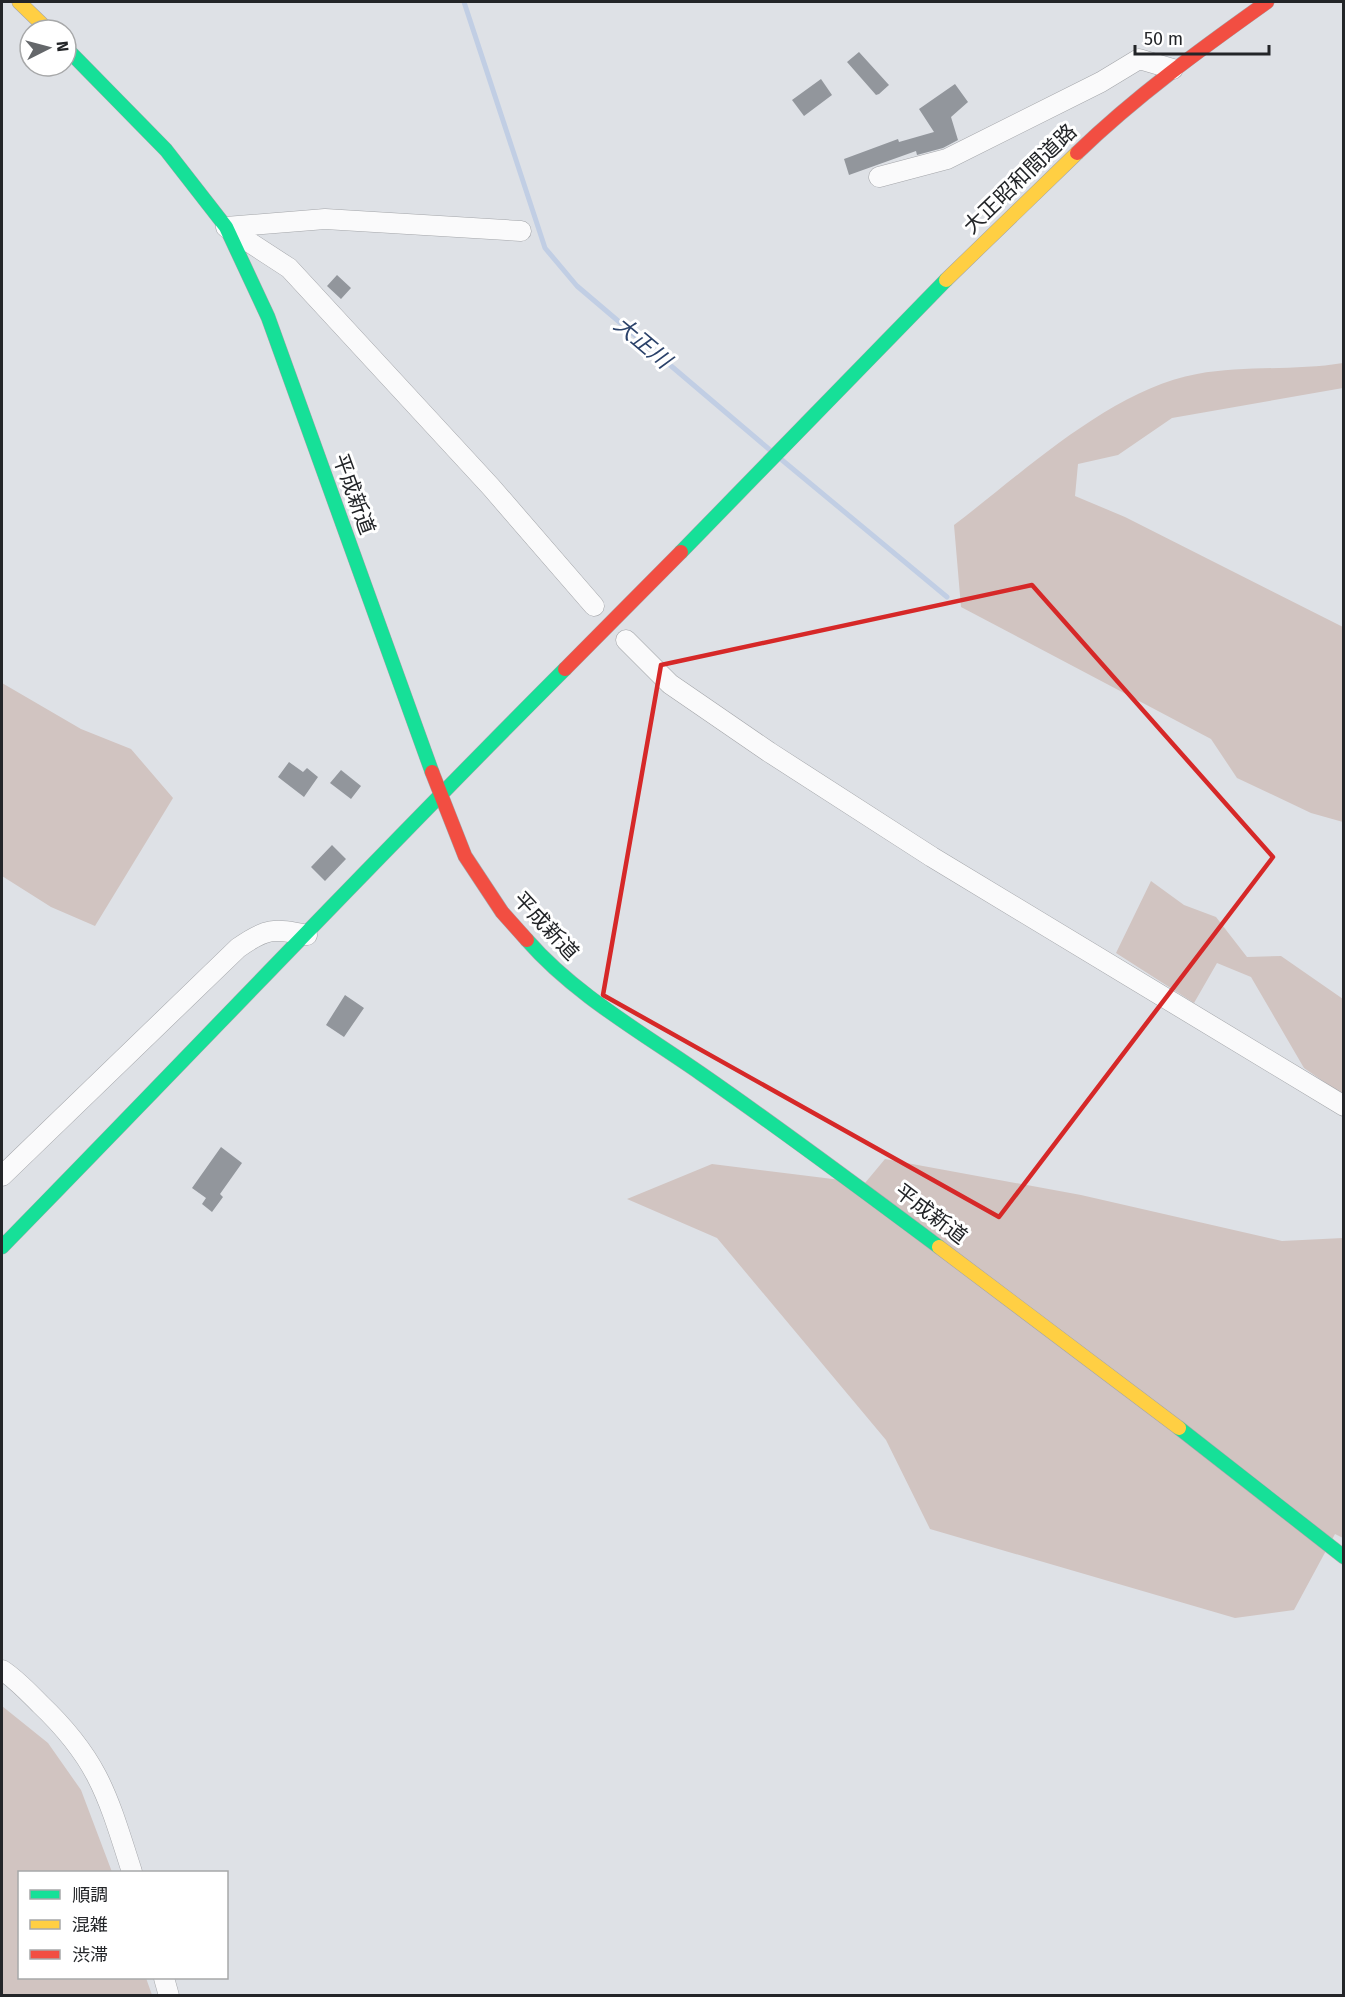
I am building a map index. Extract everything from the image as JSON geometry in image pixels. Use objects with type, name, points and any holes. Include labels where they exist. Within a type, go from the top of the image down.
[{"type":"street","points":[[19,2],[36,18]]},
{"type":"street","name":"大正昭和間道路","points":[[2,1247],[307,935],[440,794],[737,496],[969,257],[1119,113],[1173,69],[1267,2]]},
{"type":"street","points":[[879,177],[947,159],[1101,82],[1139,59],[1173,69]]},
{"type":"street","name":"平成新道","points":[[78,60],[166,150],[226,227],[268,317],[440,794],[465,856],[502,912],[547,963],[591,998],[789,1135],[1109,1373],[1344,1557]]},
{"type":"street","points":[[226,227],[325,219],[521,231]]},
{"type":"street","points":[[226,227],[288,268],[483,478],[594,606]]},
{"type":"street","points":[[626,640],[670,684],[769,752],[932,857],[1344,1106]]},
{"type":"street","points":[[2,1176],[238,948],[259,933],[282,930],[307,935]]},
{"type":"street","points":[[2,1670],[59,1721],[93,1765],[109,1799],[132,1871]]},
{"type":"street","points":[[165,1979],[169,1995]]},
{"type":"highlighted area","points":[[1032,585],[1273,857],[999,1217],[603,995],[661,665]]},
{"type":"shaded area","points":[[1343,363],[1343,388],[1172,418],[1118,455],[1078,464],[1075,496],[1125,517],[1343,627],[1343,822],[1311,813],[1237,778],[1211,739],[961,607],[954,525],[1039,458],[1100,415],[1164,383],[1215,371]]},
{"type":"shaded area","points":[[2,683],[81,729],[131,749],[173,798],[95,926],[51,907],[2,876]]},
{"type":"shaded area","points":[[1151,881],[1184,905],[1216,917],[1247,957],[1281,956],[1343,999],[1343,1095],[1304,1068],[1251,977],[1217,963],[1194,1003],[1116,953]]},
{"type":"shaded area","points":[[885,1159],[1081,1195],[1282,1241],[1343,1238],[1343,1538],[1335,1534],[1294,1610],[1235,1618],[930,1529],[886,1440],[717,1238],[627,1199],[712,1164],[865,1183]]},
{"type":"shaded area","points":[[2,1706],[48,1743],[81,1790],[112,1871],[18,1871],[18,1979],[146,1979],[152,1995],[2,1995]]},
{"type":"building","points":[[859,52],[889,85],[879,94],[876,95],[847,62]]},
{"type":"building","points":[[821,79],[832,95],[804,116],[792,100]]},
{"type":"building","points":[[955,84],[968,102],[951,117],[958,140],[943,148],[917,155],[916,151],[849,175],[844,159],[898,139],[899,142],[934,132],[919,109]]},
{"type":"building","points":[[337,275],[351,288],[341,299],[327,286]]},
{"type":"building","points":[[289,762],[303,772],[307,768],[318,777],[304,797],[278,777]]},
{"type":"building","points":[[341,770],[361,786],[351,799],[330,783]]},
{"type":"building","points":[[332,845],[346,859],[325,881],[311,867]]},
{"type":"building","points":[[345,995],[364,1008],[344,1037],[326,1025]]},
{"type":"building","points":[[221,1147],[242,1163],[220,1194],[223,1197],[212,1212],[202,1204],[206,1198],[192,1188]]},
{"type":"waterway","name":"大正川","points":[[464,2],[545,248],[577,286],[770,450]]},
{"type":"waterway","name":"大正川","points":[[782,460],[947,597]]},
{"type":"traffic: fast","points":[[78,60],[166,150],[226,227],[268,317],[432,772]]},
{"type":"traffic: fast","points":[[681,552],[946,280]]},
{"type":"traffic: fast","points":[[2,1247],[423,812],[565,669]]},
{"type":"traffic: fast","points":[[527,940],[546,960],[587,995],[700,1073],[939,1247]]},
{"type":"traffic: fast","points":[[1179,1428],[1344,1557]]},
{"type":"traffic: slow","points":[[19,2],[36,18]]},
{"type":"traffic: slow","points":[[946,280],[1077,153]]},
{"type":"traffic: slow","points":[[939,1247],[1179,1428]]},
{"type":"traffic: jam","points":[[1077,153],[1099,132],[1193,55],[1267,2]]},
{"type":"traffic: jam","points":[[565,669],[681,552]]},
{"type":"traffic: jam","points":[[432,772],[465,856],[502,912],[527,940]]}]
